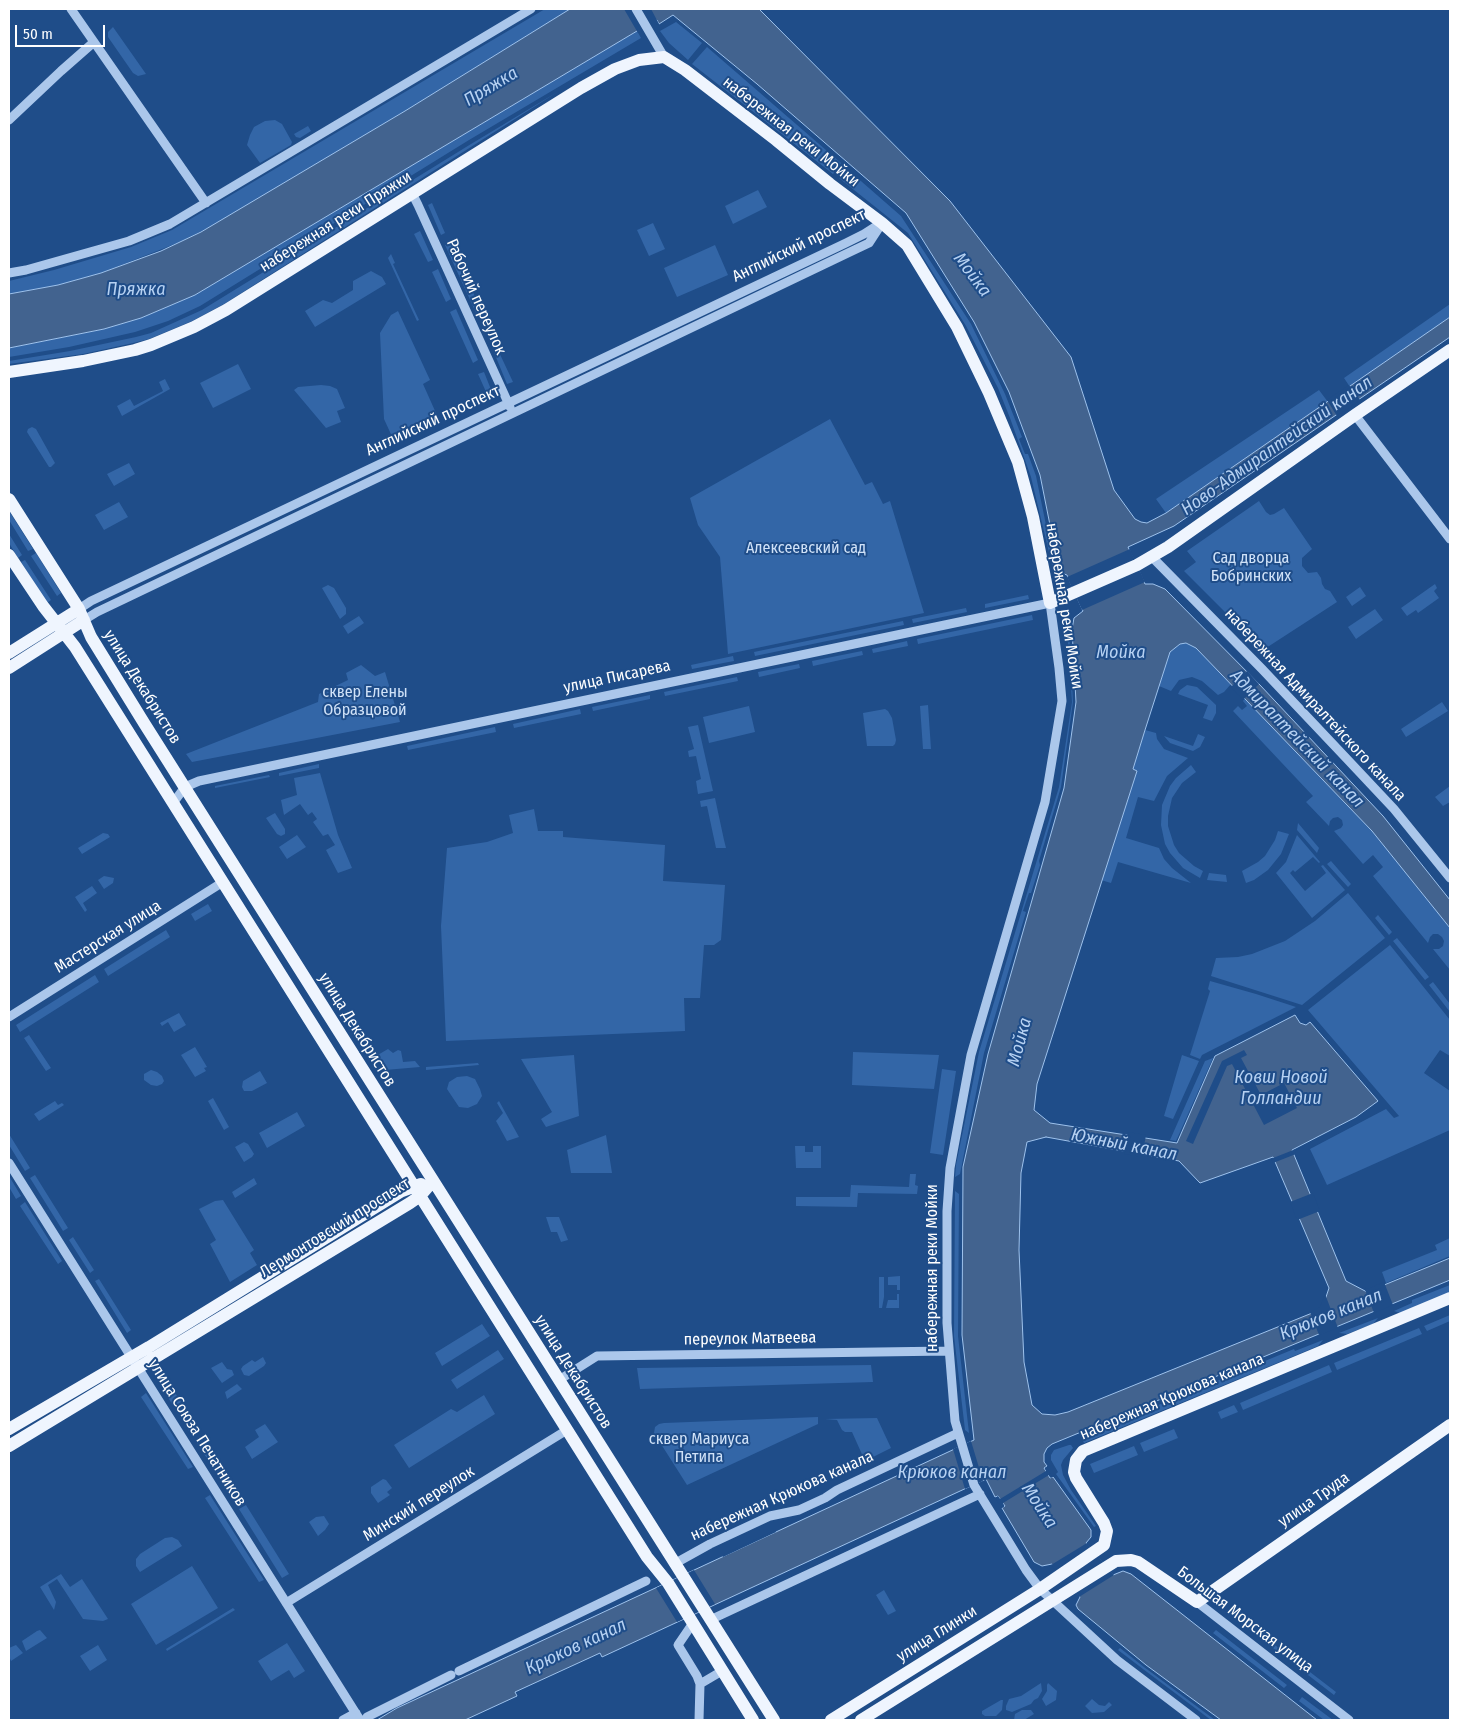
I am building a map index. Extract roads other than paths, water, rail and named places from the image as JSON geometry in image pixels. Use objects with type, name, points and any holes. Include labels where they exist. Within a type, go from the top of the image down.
[{"type":"main road","name":"набережная реки Пряжки","points":[[9,372],[84,361],[135,350],[194,327],[226,310],[412,193],[615,69],[639,60],[664,57]]},
{"type":"main road","name":"набережная реки Мойки","points":[[664,57],[691,75],[882,223],[907,245],[957,327],[989,393],[1024,479],[1034,517],[1050,603]]},
{"type":"main road","name":"улица Писарева","points":[[1050,603],[1152,557],[1450,350]]},
{"type":"main road","name":"улица Декабристов","points":[[9,499],[81,615],[91,637],[707,1615]]},
{"type":"main road","points":[[9,555],[59,629],[75,647],[647,1557],[668,1582],[753,1720]]},
{"type":"main road","name":"Английский проспект","points":[[9,668],[59,629],[81,615]]},
{"type":"main road","name":"Английский проспект","points":[[9,653],[59,629]]},
{"type":"main road","name":"Лермонтовский проспект","points":[[9,1446],[402,1191],[417,1191],[434,1181]]},
{"type":"main road","name":"набережная Крюкова канала","points":[[1095,1553],[1104,1545],[1107,1531],[1076,1478],[1074,1469],[1076,1460],[1083,1451],[1450,1298]]},
{"type":"main road","name":"Лермонтовский проспект","points":[[9,1429],[135,1363]]},
{"type":"main road","name":"улица Труда","points":[[1197,1602],[1450,1425]]},
{"type":"main road","name":"улица Глинки","points":[[831,1720],[1095,1553]]},
{"type":"main road","name":"Большая Морская улица","points":[[1111,1564],[1131,1560],[1138,1562],[1197,1602]]},
{"type":"main road","name":"улица Глинки","points":[[861,1720],[1050,1600],[1111,1564]]},
{"type":"main road","points":[[707,1615],[774,1720]]},
{"type":"street","points":[[71,9],[206,203]]},
{"type":"street","points":[[9,273],[129,241],[170,224],[531,9]]},
{"type":"street","name":"набережная реки Мойки","points":[[636,9],[664,57]]},
{"type":"street","points":[[9,120],[60,71],[94,42]]},
{"type":"street","name":"Рабочий переулок","points":[[412,193],[513,414]]},
{"type":"street","name":"Английский проспект","points":[[81,615],[98,598],[852,240],[882,223]]},
{"type":"street","name":"Английский проспект","points":[[81,615],[106,608],[868,243],[882,223]]},
{"type":"street","points":[[1354,415],[1450,539]]},
{"type":"street","name":"набережная Адмиралтейского канала","points":[[1152,557],[1262,669],[1394,809],[1450,878]]},
{"type":"street","name":"набережная реки Мойки","points":[[980,1494],[974,1485],[958,1433],[948,1352],[947,1211],[950,1168],[971,1055],[1045,802],[1062,701],[1050,603]]},
{"type":"street","name":"улица Писарева","points":[[185,787],[199,781],[1050,603]]},
{"type":"street","points":[[173,803],[185,787]]},
{"type":"street","name":"Мастерская улица","points":[[9,1017],[222,882]]},
{"type":"street","name":"улица Союза Печатников","points":[[9,1163],[286,1603],[361,1717]]},
{"type":"street","name":"переулок Матвеева","points":[[559,1380],[597,1356],[948,1352]]},
{"type":"street","name":"Минский переулок","points":[[286,1603],[567,1430]]},
{"type":"street","name":"набережная Крюкова канала","points":[[674,1564],[710,1544],[770,1516],[799,1510],[958,1433]]},
{"type":"street","points":[[707,1615],[980,1494],[1026,1570],[1050,1600],[1118,1660],[1196,1720]]},
{"type":"street","points":[[343,1720],[361,1717],[646,1581]]},
{"type":"street","name":"Большая Морская улица","points":[[1197,1602],[1349,1720]]},
{"type":"street","points":[[691,1620],[678,1645],[700,1684],[698,1720]]},
{"type":"street","points":[[700,1684],[722,1671]]},
{"type":"water","points":[[570,9],[759,9],[950,201],[1071,357],[1114,490],[1135,519],[1141,522],[1147,523],[1166,513],[1450,317],[1450,337],[1174,526],[1128,547],[1145,584],[1153,584],[1165,589],[1260,685],[1383,816],[1450,900],[1450,928],[1372,831],[1196,648],[1186,643],[1180,644],[1170,652],[1145,730],[1133,769],[1137,771],[1037,1084],[1034,1110],[1050,1123],[1177,1143],[1215,1056],[1295,1015],[1300,1023],[1306,1025],[1310,1022],[1378,1101],[1356,1117],[1292,1150],[1346,1281],[1367,1292],[1450,1258],[1450,1280],[1052,1444],[1044,1454],[1044,1462],[1047,1466],[1044,1468],[1050,1478],[1053,1477],[1091,1530],[1091,1537],[1086,1543],[1113,1575],[1123,1571],[1131,1574],[1317,1720],[1221,1720],[1146,1665],[1078,1609],[1076,1605],[1080,1597],[1052,1564],[1042,1566],[1034,1562],[1002,1508],[1005,1506],[998,1496],[995,1497],[986,1479],[602,1657],[600,1653],[515,1692],[517,1696],[465,1720],[377,1720],[397,1708],[974,1440],[962,1335],[963,1167],[988,1054],[1064,788],[1076,702],[1072,629],[1074,618],[1083,611],[1067,575],[1059,570],[1040,475],[1009,392],[974,322],[906,213],[757,84],[673,15],[659,24],[657,20],[637,31],[195,295],[141,318],[104,329],[9,348],[9,294],[58,285],[101,273],[161,251],[201,232],[405,111]],"holes":[[[1046,1137],[1179,1161],[1200,1183],[1273,1157],[1329,1288],[1322,1309],[1068,1412],[1055,1415],[1042,1414],[1032,1405],[1024,1362],[1019,1250],[1021,1173],[1027,1142]]]},
{"type":"water label","name":"Пряжка","points":[[491,87]]},
{"type":"water label","name":"Мойка","points":[[972,275]]},
{"type":"water label","name":"Пряжка","points":[[136,290]]},
{"type":"water label","name":"Ново-Адмиралтейский канал","points":[[1277,446]]},
{"type":"water label","name":"Мойка","points":[[1121,653]]},
{"type":"water label","name":"Адмиралтейский канал","points":[[1297,739]]},
{"type":"water label","name":"Мойка","points":[[1020,1042]]},
{"type":"water label","name":"Ковш Новой Голландии","points":[[1281,1088]]},
{"type":"water label","name":"Южный канал","points":[[1124,1145]]},
{"type":"water label","name":"Крюков канал","points":[[1331,1315]]},
{"type":"water label","name":"Крюков канал","points":[[952,1473]]},
{"type":"water label","name":"Мойка","points":[[1039,1506]]},
{"type":"water label","name":"Крюков канал","points":[[576,1647]]},
{"type":"park label","name":"Алексеевский сад","points":[[806,549]]},
{"type":"park label","name":"Сад дворца Бобринских","points":[[1251,568]]},
{"type":"park label","name":"сквер Елены Образцовой","points":[[365,702]]},
{"type":"park label","name":"сквер Мариуса Петипа","points":[[699,1449]]}]
